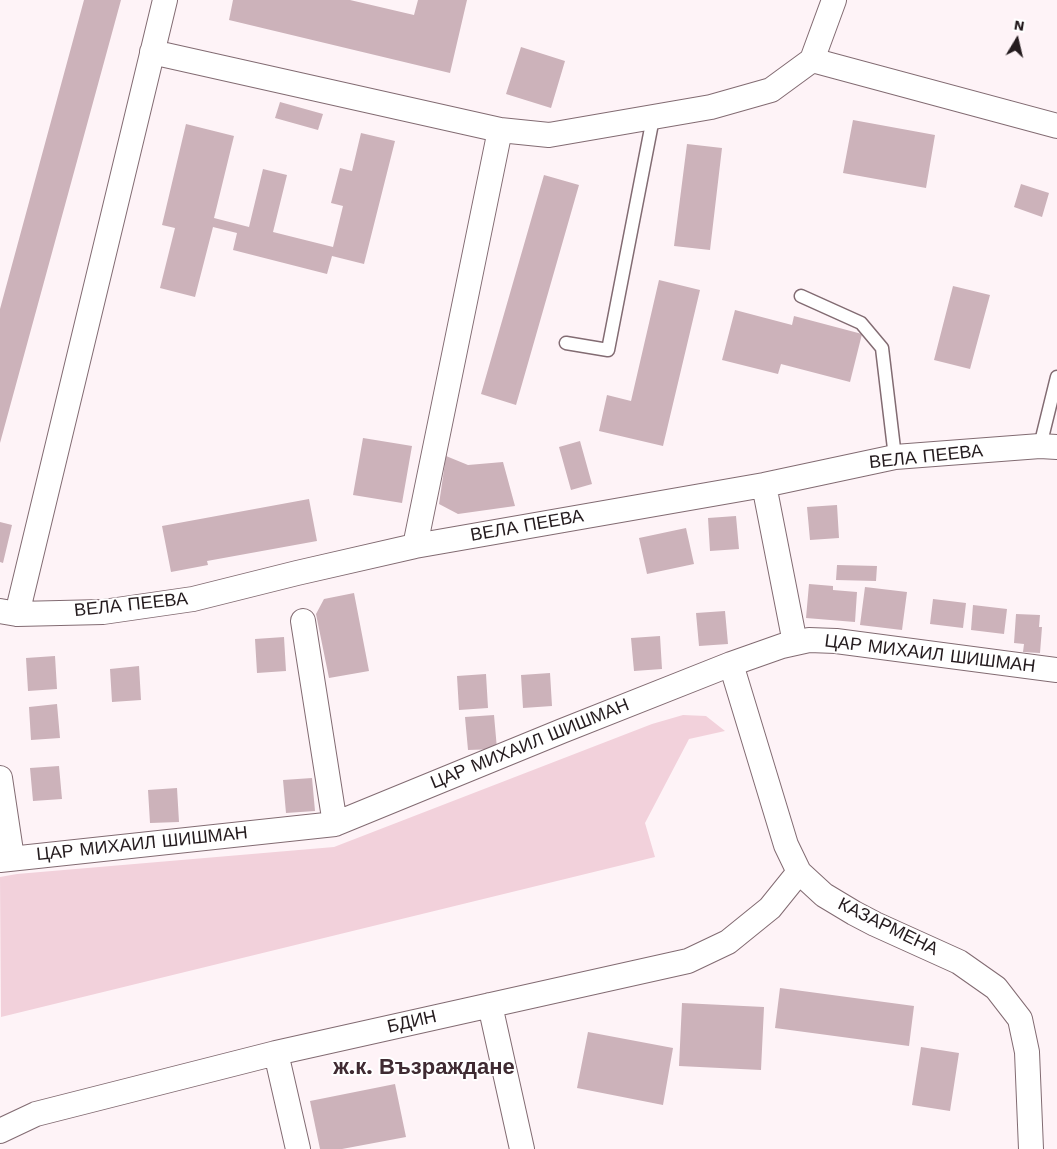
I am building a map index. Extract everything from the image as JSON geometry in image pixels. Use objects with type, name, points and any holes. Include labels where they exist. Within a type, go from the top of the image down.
[{"type":"street","points":[[9,612],[165,0]]},
{"type":"street","points":[[152,52],[500,130],[549,134],[710,108],[771,90],[812,60],[834,0]]},
{"type":"street","points":[[812,60],[1057,126]]},
{"type":"street","points":[[415,546],[500,130]]},
{"type":"street","name":"ВЕЛА ПЕЕВА","points":[[9,612],[103,612],[192,599],[415,546],[764,485],[895,458],[1048,447]]},
{"type":"street","points":[[764,485],[795,643]]},
{"type":"street","points":[[303,621],[335,824]]},
{"type":"street","name":"ЦАР МИХАИЛ ШИШМАН","points":[[6,859],[335,824],[526,745],[731,664],[782,646],[810,640],[836,641],[1057,670]]},
{"type":"street","name":"КАЗАРМЕНА","points":[[731,664],[786,845],[799,872],[824,895],[854,913],[959,962],[996,988],[1020,1019],[1027,1052],[1031,1149]]},
{"type":"street","points":[[0,778],[6,859]]},
{"type":"street","name":"БДИН","points":[[0,1131],[36,1114],[276,1053],[688,961],[728,942],[770,908],[799,872]]},
{"type":"street","points":[[490,1005],[522,1149]]},
{"type":"street","points":[[276,1053],[298,1149]]},
{"type":"lane","points":[[566,343],[608,350],[652,118]]},
{"type":"lane","points":[[801,296],[861,323],[882,348],[895,458]]},
{"type":"lane","points":[[1048,447],[1057,377]]},
{"type":"shaded area","points":[[683,715],[706,716],[725,731],[689,739],[645,823],[655,857],[1,1017],[0,877],[334,847],[652,724]]},
{"type":"building","points":[[84,0],[121,0],[0,443],[0,309]]},
{"type":"building","points":[[233,0],[350,0],[414,15],[418,0],[467,0],[450,73],[229,20]]},
{"type":"building","points":[[521,47],[565,61],[551,108],[506,94]]},
{"type":"building","points":[[280,102],[323,114],[318,130],[275,118]]},
{"type":"building","points":[[853,120],[935,135],[926,188],[843,173]]},
{"type":"building","points":[[186,124],[234,136],[214,218],[249,227],[263,169],[287,175],[273,232],[333,247],[343,206],[331,203],[340,168],[352,171],[361,133],[395,141],[364,264],[332,256],[327,274],[233,250],[237,233],[213,227],[195,297],[160,288],[175,228],[162,225]]},
{"type":"building","points":[[687,144],[722,148],[710,250],[674,246]]},
{"type":"building","points":[[544,175],[579,185],[516,405],[481,394]]},
{"type":"building","points":[[1021,184],[1049,193],[1042,217],[1014,207]]},
{"type":"building","points":[[659,280],[700,290],[663,446],[599,431],[607,395],[631,401]]},
{"type":"building","points":[[953,286],[990,295],[970,369],[934,360]]},
{"type":"building","points":[[735,310],[792,325],[794,316],[862,334],[850,382],[781,364],[778,374],[722,360]]},
{"type":"building","points":[[363,438],[412,446],[402,503],[353,495]]},
{"type":"building","points":[[580,441],[592,484],[571,490],[559,447]]},
{"type":"building","points":[[446,456],[468,465],[503,462],[515,506],[458,514],[439,504]]},
{"type":"building","points":[[309,499],[317,541],[207,561],[208,565],[171,572],[162,526]]},
{"type":"building","points":[[837,505],[839,538],[810,540],[807,507]]},
{"type":"building","points":[[736,516],[739,549],[710,551],[708,518]]},
{"type":"building","points":[[0,522],[12,525],[3,563],[0,562]]},
{"type":"building","points":[[686,528],[694,564],[647,574],[639,538]]},
{"type":"building","points":[[837,565],[877,566],[876,581],[836,580]]},
{"type":"building","points":[[809,584],[833,586],[833,590],[857,592],[855,622],[806,618]]},
{"type":"building","points":[[865,587],[907,592],[902,630],[860,625]]},
{"type":"building","points":[[354,593],[369,671],[329,678],[316,614],[324,599]]},
{"type":"building","points":[[933,599],[966,603],[963,628],[930,624]]},
{"type":"building","points":[[973,605],[1007,609],[1004,634],[971,630]]},
{"type":"building","points":[[725,611],[728,644],[699,646],[696,613]]},
{"type":"building","points":[[1016,614],[1040,615],[1039,627],[1042,627],[1040,653],[1023,652],[1024,644],[1014,643]]},
{"type":"building","points":[[660,636],[662,669],[634,671],[631,638]]},
{"type":"building","points":[[284,637],[286,671],[257,673],[255,639]]},
{"type":"building","points":[[55,656],[57,689],[28,691],[26,658]]},
{"type":"building","points":[[139,666],[141,700],[112,702],[110,669]]},
{"type":"building","points":[[550,673],[552,706],[523,708],[521,675]]},
{"type":"building","points":[[486,674],[488,708],[459,710],[457,676]]},
{"type":"building","points":[[57,704],[60,738],[31,740],[29,707]]},
{"type":"building","points":[[494,715],[497,749],[468,750],[465,717]]},
{"type":"building","points":[[59,766],[62,799],[33,801],[30,768]]},
{"type":"building","points":[[312,778],[315,811],[286,813],[283,780]]},
{"type":"building","points":[[177,788],[179,822],[150,823],[148,790]]},
{"type":"building","points":[[780,988],[914,1006],[909,1046],[775,1028]]},
{"type":"building","points":[[682,1003],[764,1007],[761,1070],[679,1066]]},
{"type":"building","points":[[588,1032],[673,1048],[663,1105],[577,1088]]},
{"type":"building","points":[[921,1047],[959,1053],[950,1111],[912,1105]]},
{"type":"building","points":[[395,1084],[406,1137],[342,1149],[320,1149],[310,1101]]},
{"type":"district","name":"ж.к. Възраждане","points":[[424,1068]]}]
